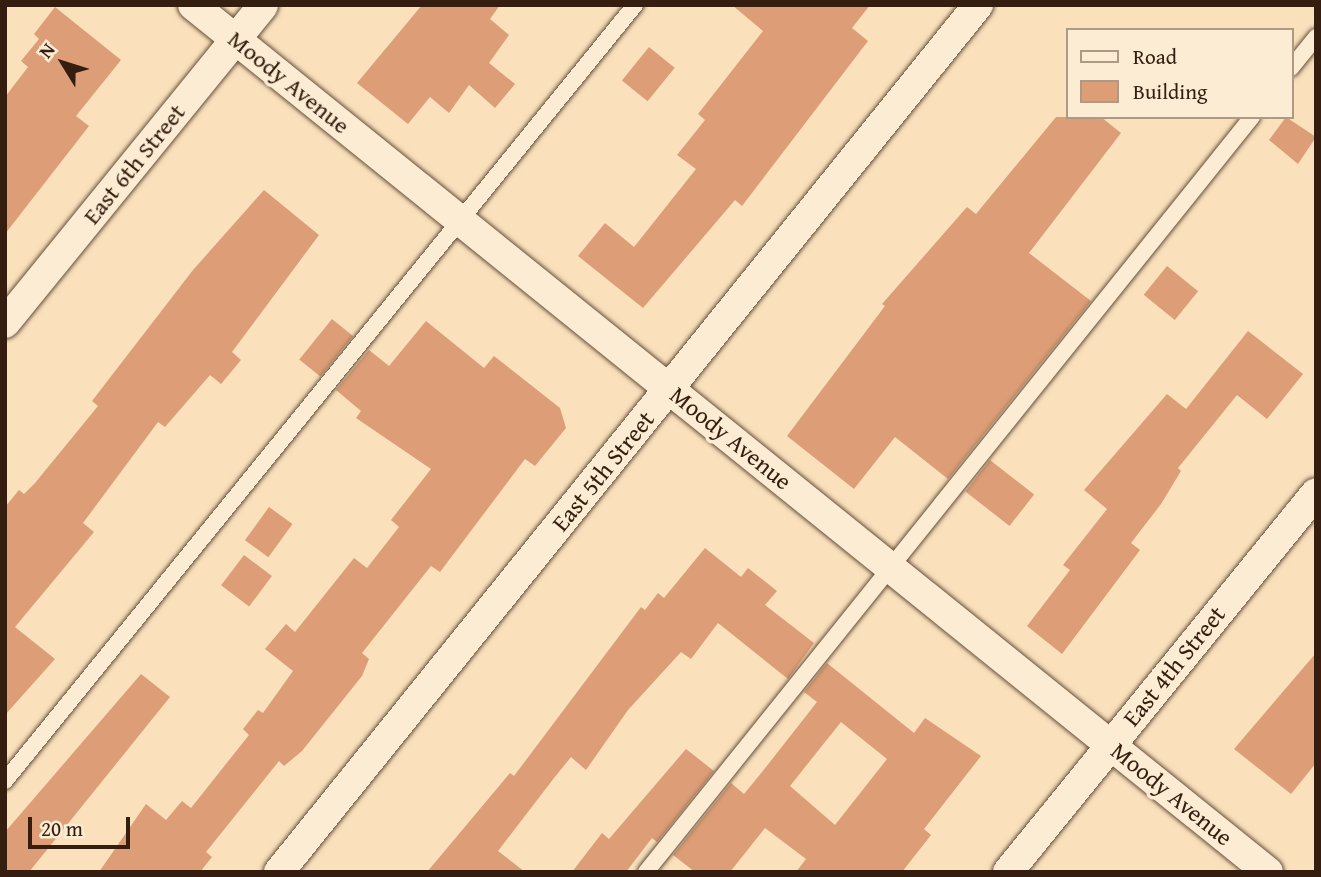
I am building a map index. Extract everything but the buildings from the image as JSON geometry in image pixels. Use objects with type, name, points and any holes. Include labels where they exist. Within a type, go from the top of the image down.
[{"type":"street","name":"Moody Avenue","points":[[193,5],[463,220],[890,569],[1268,872]]},
{"type":"street","name":"East 6th Street","points":[[5,323],[262,5]]},
{"type":"street","name":"East 5th Street","points":[[279,872],[978,5]]},
{"type":"street","name":"East 4th Street","points":[[1008,872],[1316,493]]},
{"type":"lane","points":[[5,781],[635,5]]},
{"type":"lane","points":[[1293,66],[1316,37]]},
{"type":"lane","points":[[646,872],[1250,119]]}]
